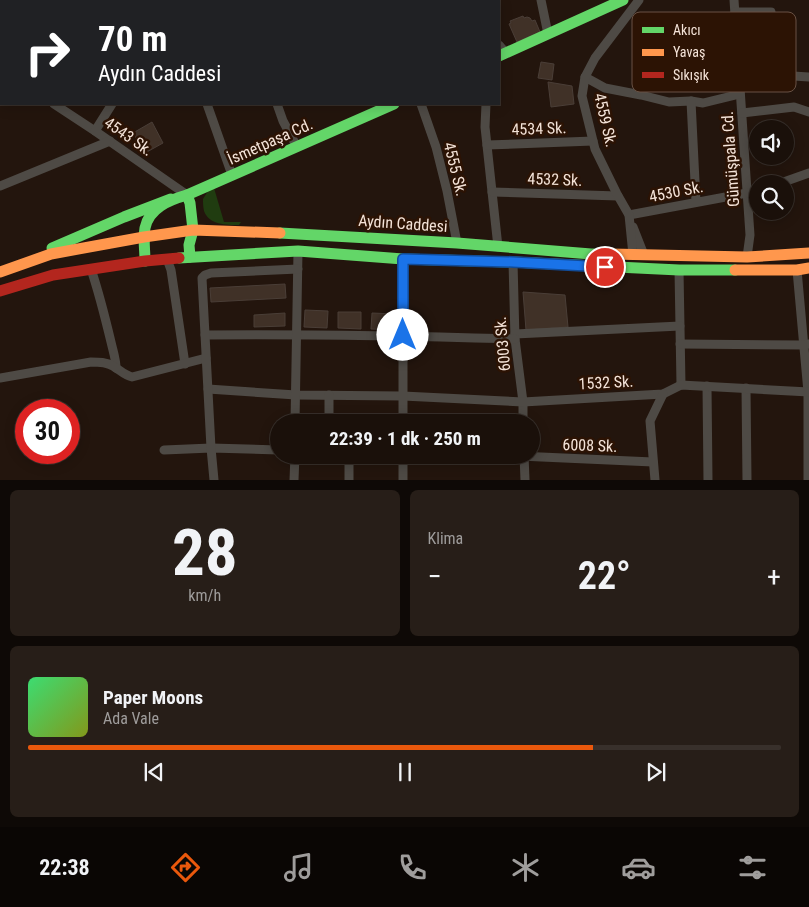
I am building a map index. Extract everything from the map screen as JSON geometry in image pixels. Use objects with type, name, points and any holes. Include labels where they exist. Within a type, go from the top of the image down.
[{"type":"main road","points":[[501,51],[548,34],[621,0]]},
{"type":"main road","name":"İsmetpaşa Cd.","points":[[27,263],[49,249],[124,217],[171,199],[189,199],[232,175],[392,105]]},
{"type":"main road","points":[[145,261],[145,223],[155,208],[171,199]]},
{"type":"main road","points":[[189,199],[193,230],[189,245],[190,257]]},
{"type":"main road","points":[[189,199],[197,215],[208,225],[226,231]]},
{"type":"main road","name":"Aydın Caddesi","points":[[0,272],[51,254],[193,230],[312,234],[591,254],[747,257],[809,253]]},
{"type":"main road","points":[[0,291],[53,275],[145,261],[298,251],[403,259],[680,270],[797,270],[809,268]]},
{"type":"street","points":[[541,0],[548,34]]},
{"type":"street","points":[[621,0],[629,15]]},
{"type":"street","name":"4559 Sk.","points":[[638,255],[629,215],[594,149],[582,96],[585,78],[595,58],[639,0]]},
{"type":"street","name":"Gümüşpala Cd.","points":[[734,0],[737,12]]},
{"type":"street","points":[[738,0],[737,12],[771,12]]},
{"type":"street","points":[[585,78],[605,88],[669,102],[691,101],[703,103],[740,94]]},
{"type":"street","points":[[796,78],[809,78]]},
{"type":"street","points":[[796,80],[809,82]]},
{"type":"street","name":"Gümüşpala Cd.","points":[[740,94],[750,236],[747,257]]},
{"type":"street","points":[[691,101],[696,202]]},
{"type":"street","name":"4543 Sk.","points":[[56,105],[110,141],[189,199]]},
{"type":"street","points":[[95,131],[111,105]]},
{"type":"street","points":[[207,105],[232,175]]},
{"type":"street","points":[[277,105],[283,121],[297,147]]},
{"type":"street","name":"4555 Sk.","points":[[421,105],[436,147],[457,243]]},
{"type":"street","points":[[486,105],[485,127],[498,246]]},
{"type":"street","points":[[742,113],[794,107],[809,112]]},
{"type":"street","points":[[0,186],[110,141]]},
{"type":"street","name":"4534 Sk.","points":[[487,145],[593,141]]},
{"type":"street","points":[[794,178],[809,173]]},
{"type":"street","name":"4532 Sk.","points":[[492,192],[618,196]]},
{"type":"street","name":"4530 Sk.","points":[[629,215],[747,193]]},
{"type":"street","points":[[295,414],[298,251]]},
{"type":"street","points":[[167,259],[171,270],[185,364]]},
{"type":"street","points":[[403,259],[403,414]]},
{"type":"street","name":"6003 Sk.","points":[[513,262],[515,336],[523,414]]},
{"type":"street","points":[[91,269],[103,307],[112,350],[116,359],[116,368]]},
{"type":"street","points":[[214,480],[202,278],[211,273],[298,270]]},
{"type":"street","points":[[680,270],[681,385]]},
{"type":"street","points":[[797,270],[806,345],[809,392],[808,480]]},
{"type":"street","points":[[205,335],[515,336],[680,326]]},
{"type":"street","points":[[680,344],[806,345]]},
{"type":"street","points":[[0,378],[92,362],[104,362],[116,368],[125,376],[132,378],[206,358]]},
{"type":"street","name":"1532 Sk.","points":[[208,389],[296,395],[403,396],[522,402],[663,394],[681,385],[809,392]]},
{"type":"street","points":[[707,386],[708,480]]},
{"type":"street","points":[[746,388],[747,480]]},
{"type":"street","points":[[655,480],[650,420],[663,394]]},
{"type":"street","points":[[329,395],[329,414]]},
{"type":"street","points":[[164,450],[211,448],[270,450]]},
{"type":"street","name":"6008 Sk.","points":[[540,457],[653,462]]},
{"type":"street","points":[[294,464],[294,480]]},
{"type":"street","points":[[349,480],[350,464]]},
{"type":"street","points":[[403,464],[403,480]]},
{"type":"street","points":[[525,464],[525,480]]},
{"type":"green space","points":[[214,188],[224,222],[241,222],[239,225],[214,222],[206,216],[203,199],[208,191]]},
{"type":"building","points":[[523,16],[524,18],[530,18],[532,21],[535,20],[540,32],[517,42],[509,24],[511,23],[510,21]]},
{"type":"building","points":[[541,62],[554,64],[552,80],[538,78]]},
{"type":"building","points":[[548,82],[572,86],[574,104],[551,107]]},
{"type":"building","points":[[152,122],[163,143],[145,153],[133,133]]},
{"type":"building","points":[[285,284],[286,298],[211,302],[210,288]]},
{"type":"building","points":[[523,292],[565,295],[568,327],[526,330]]},
{"type":"building","points":[[305,310],[328,311],[327,328],[304,327]]},
{"type":"building","points":[[338,312],[361,312],[361,329],[338,328]]},
{"type":"building","points":[[285,313],[285,326],[254,327],[254,315]]},
{"type":"building","points":[[372,313],[395,314],[394,330],[371,329]]},
{"type":"traffic: fast","points":[[500,56],[623,0]]},
{"type":"traffic: fast","points":[[187,195],[392,105]]},
{"type":"traffic: fast","points":[[145,261],[144,232],[147,221],[155,210],[167,202],[187,195],[190,203],[193,230],[189,245],[190,257]]},
{"type":"traffic: fast","points":[[52,248],[171,199]]},
{"type":"traffic: fast","points":[[280,233],[611,254]]},
{"type":"traffic: fast","points":[[179,258],[298,251],[403,259],[679,270],[735,270]]},
{"type":"traffic: slow","points":[[0,272],[51,254],[193,230],[280,233]]},
{"type":"traffic: slow","points":[[611,254],[747,257],[809,253]]},
{"type":"traffic: slow","points":[[735,270],[797,270],[809,268]]},
{"type":"traffic: jam","points":[[0,291],[53,275],[145,261],[179,258]]},
{"type":"route","points":[[403,335],[403,259],[605,267]]}]
